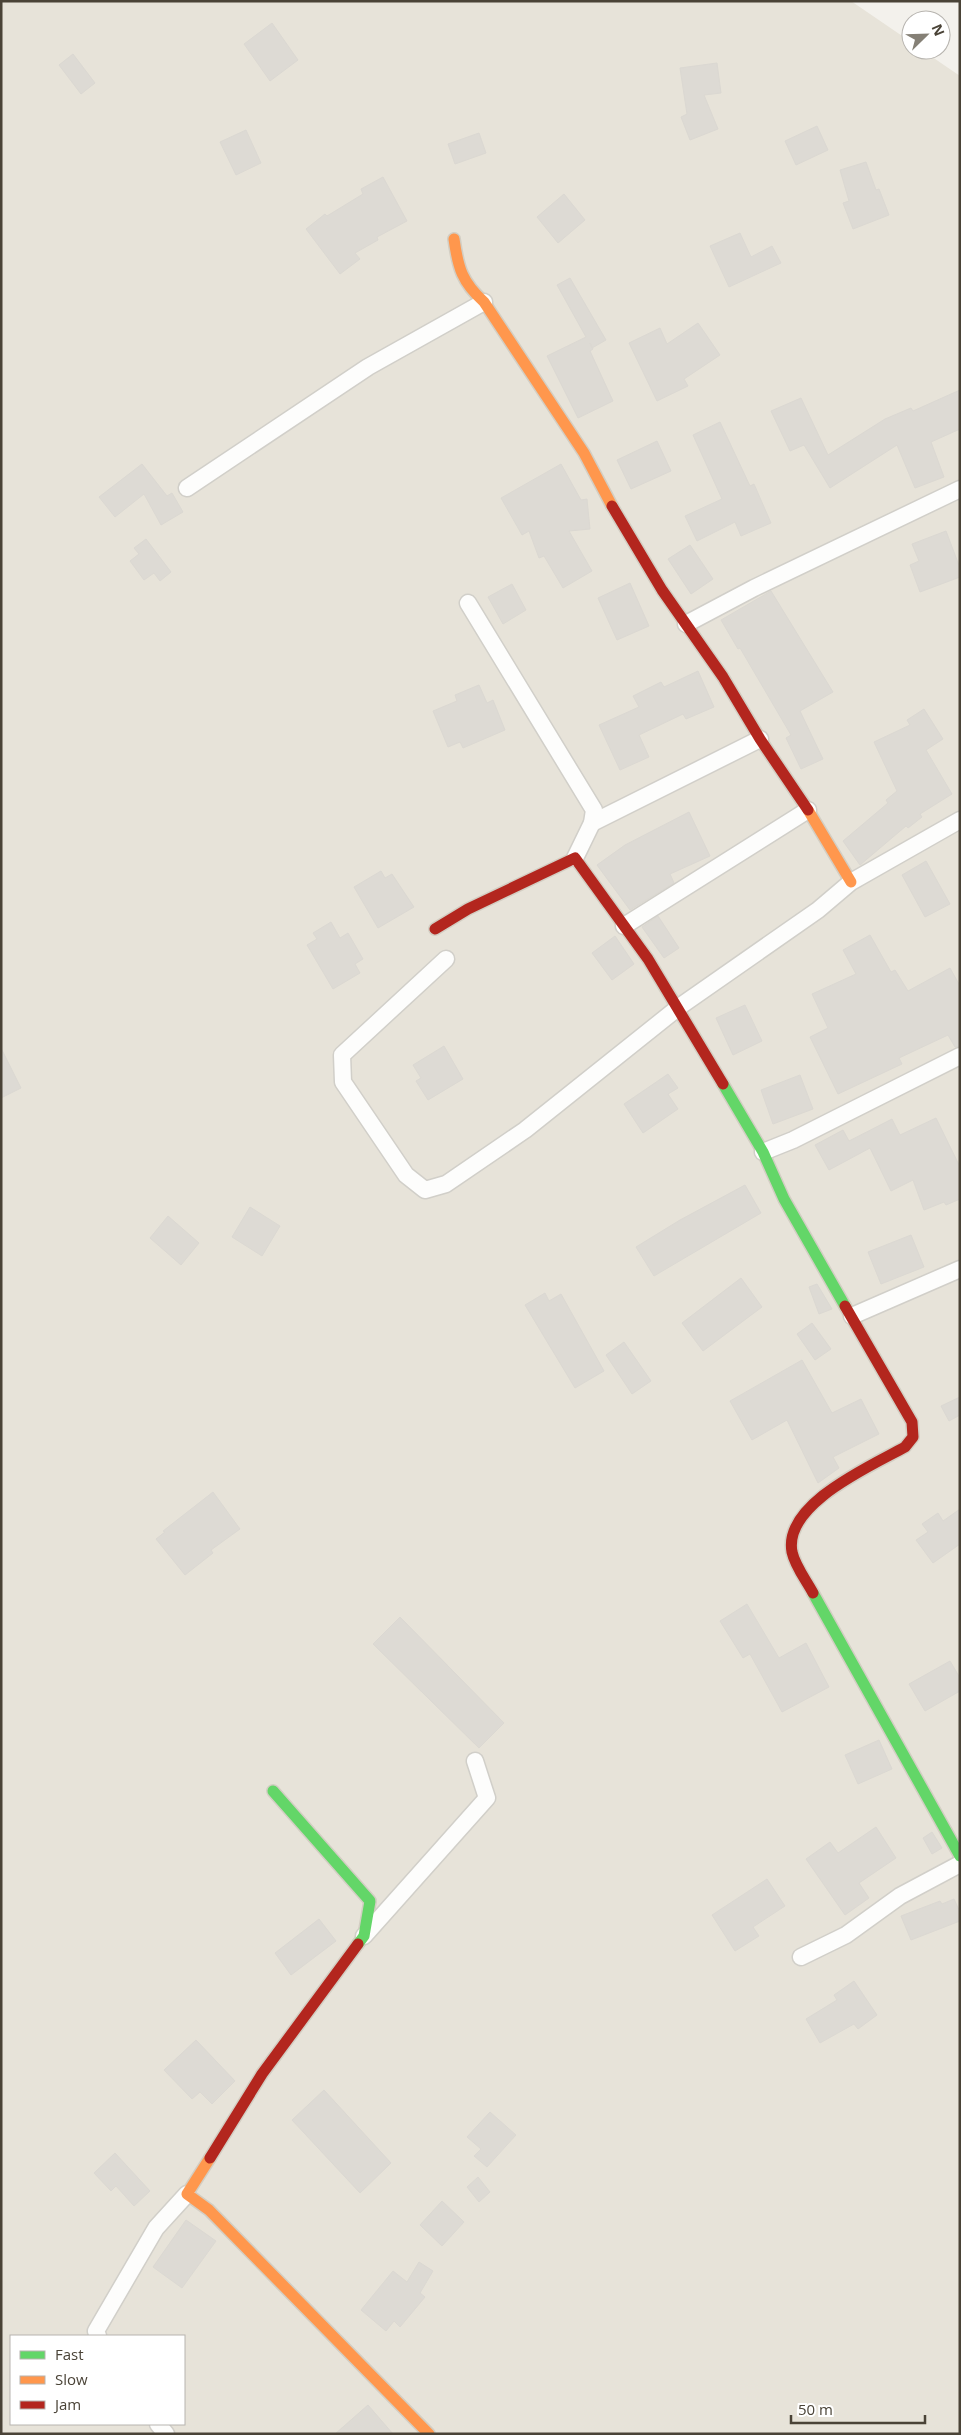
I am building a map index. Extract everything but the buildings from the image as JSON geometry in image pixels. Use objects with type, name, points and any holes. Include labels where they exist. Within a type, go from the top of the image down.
[{"type":"street","points":[[454,239],[459,274],[471,291],[484,302],[584,453],[605,494],[662,590],[722,677],[760,739],[808,810],[851,882]]},
{"type":"street","points":[[187,488],[368,367],[484,302]]},
{"type":"street","points":[[686,624],[754,588],[960,489]]},
{"type":"street","points":[[435,929],[468,909],[524,880],[575,858],[592,822],[594,810],[496,654],[468,603]]},
{"type":"street","points":[[592,822],[760,739]]},
{"type":"street","points":[[624,926],[808,810]]},
{"type":"street","points":[[446,959],[342,1055],[343,1082],[406,1175],[425,1190],[446,1184],[525,1130],[679,1007],[818,910],[851,882],[960,820]]},
{"type":"street","points":[[575,858],[679,1007],[763,1152],[784,1199],[912,1422],[913,1437],[905,1447],[817,1499],[794,1527],[792,1550],[812,1592],[959,1854],[863,1924],[801,1957]]},
{"type":"street","points":[[763,1152],[793,1140],[960,1056]]},
{"type":"street","points":[[852,1316],[960,1269]]},
{"type":"street","points":[[98,2335],[96,2331],[156,2228],[187,2194],[262,2074],[364,1936],[487,1798],[476,1761]]},
{"type":"street","points":[[273,1791],[370,1901],[364,1936]]},
{"type":"street","points":[[187,2194],[209,2210],[312,2312],[429,2434]]},
{"type":"shaded area","points":[[1,1],[851,1],[901,35],[901,60],[937,60],[960,76],[960,2434],[1,2434]]},
{"type":"traffic: fast","points":[[723,1084],[763,1152],[784,1199],[845,1306]]},
{"type":"traffic: fast","points":[[813,1593],[960,1856]]},
{"type":"traffic: fast","points":[[273,1791],[370,1901],[364,1936],[358,1944]]},
{"type":"traffic: slow","points":[[454,239],[459,266],[466,281],[484,302],[584,453],[612,506]]},
{"type":"traffic: slow","points":[[808,810],[851,882]]},
{"type":"traffic: slow","points":[[210,2158],[187,2194],[209,2210],[429,2434]]},
{"type":"traffic: jam","points":[[612,506],[662,590],[723,677],[760,739],[808,810]]},
{"type":"traffic: jam","points":[[435,929],[468,909],[575,858],[648,959],[723,1084]]},
{"type":"traffic: jam","points":[[813,1593],[798,1568],[792,1552],[793,1534],[801,1518],[832,1489],[905,1447],[913,1437],[912,1422],[845,1306]]},
{"type":"traffic: jam","points":[[210,2158],[262,2074],[358,1944]]}]
